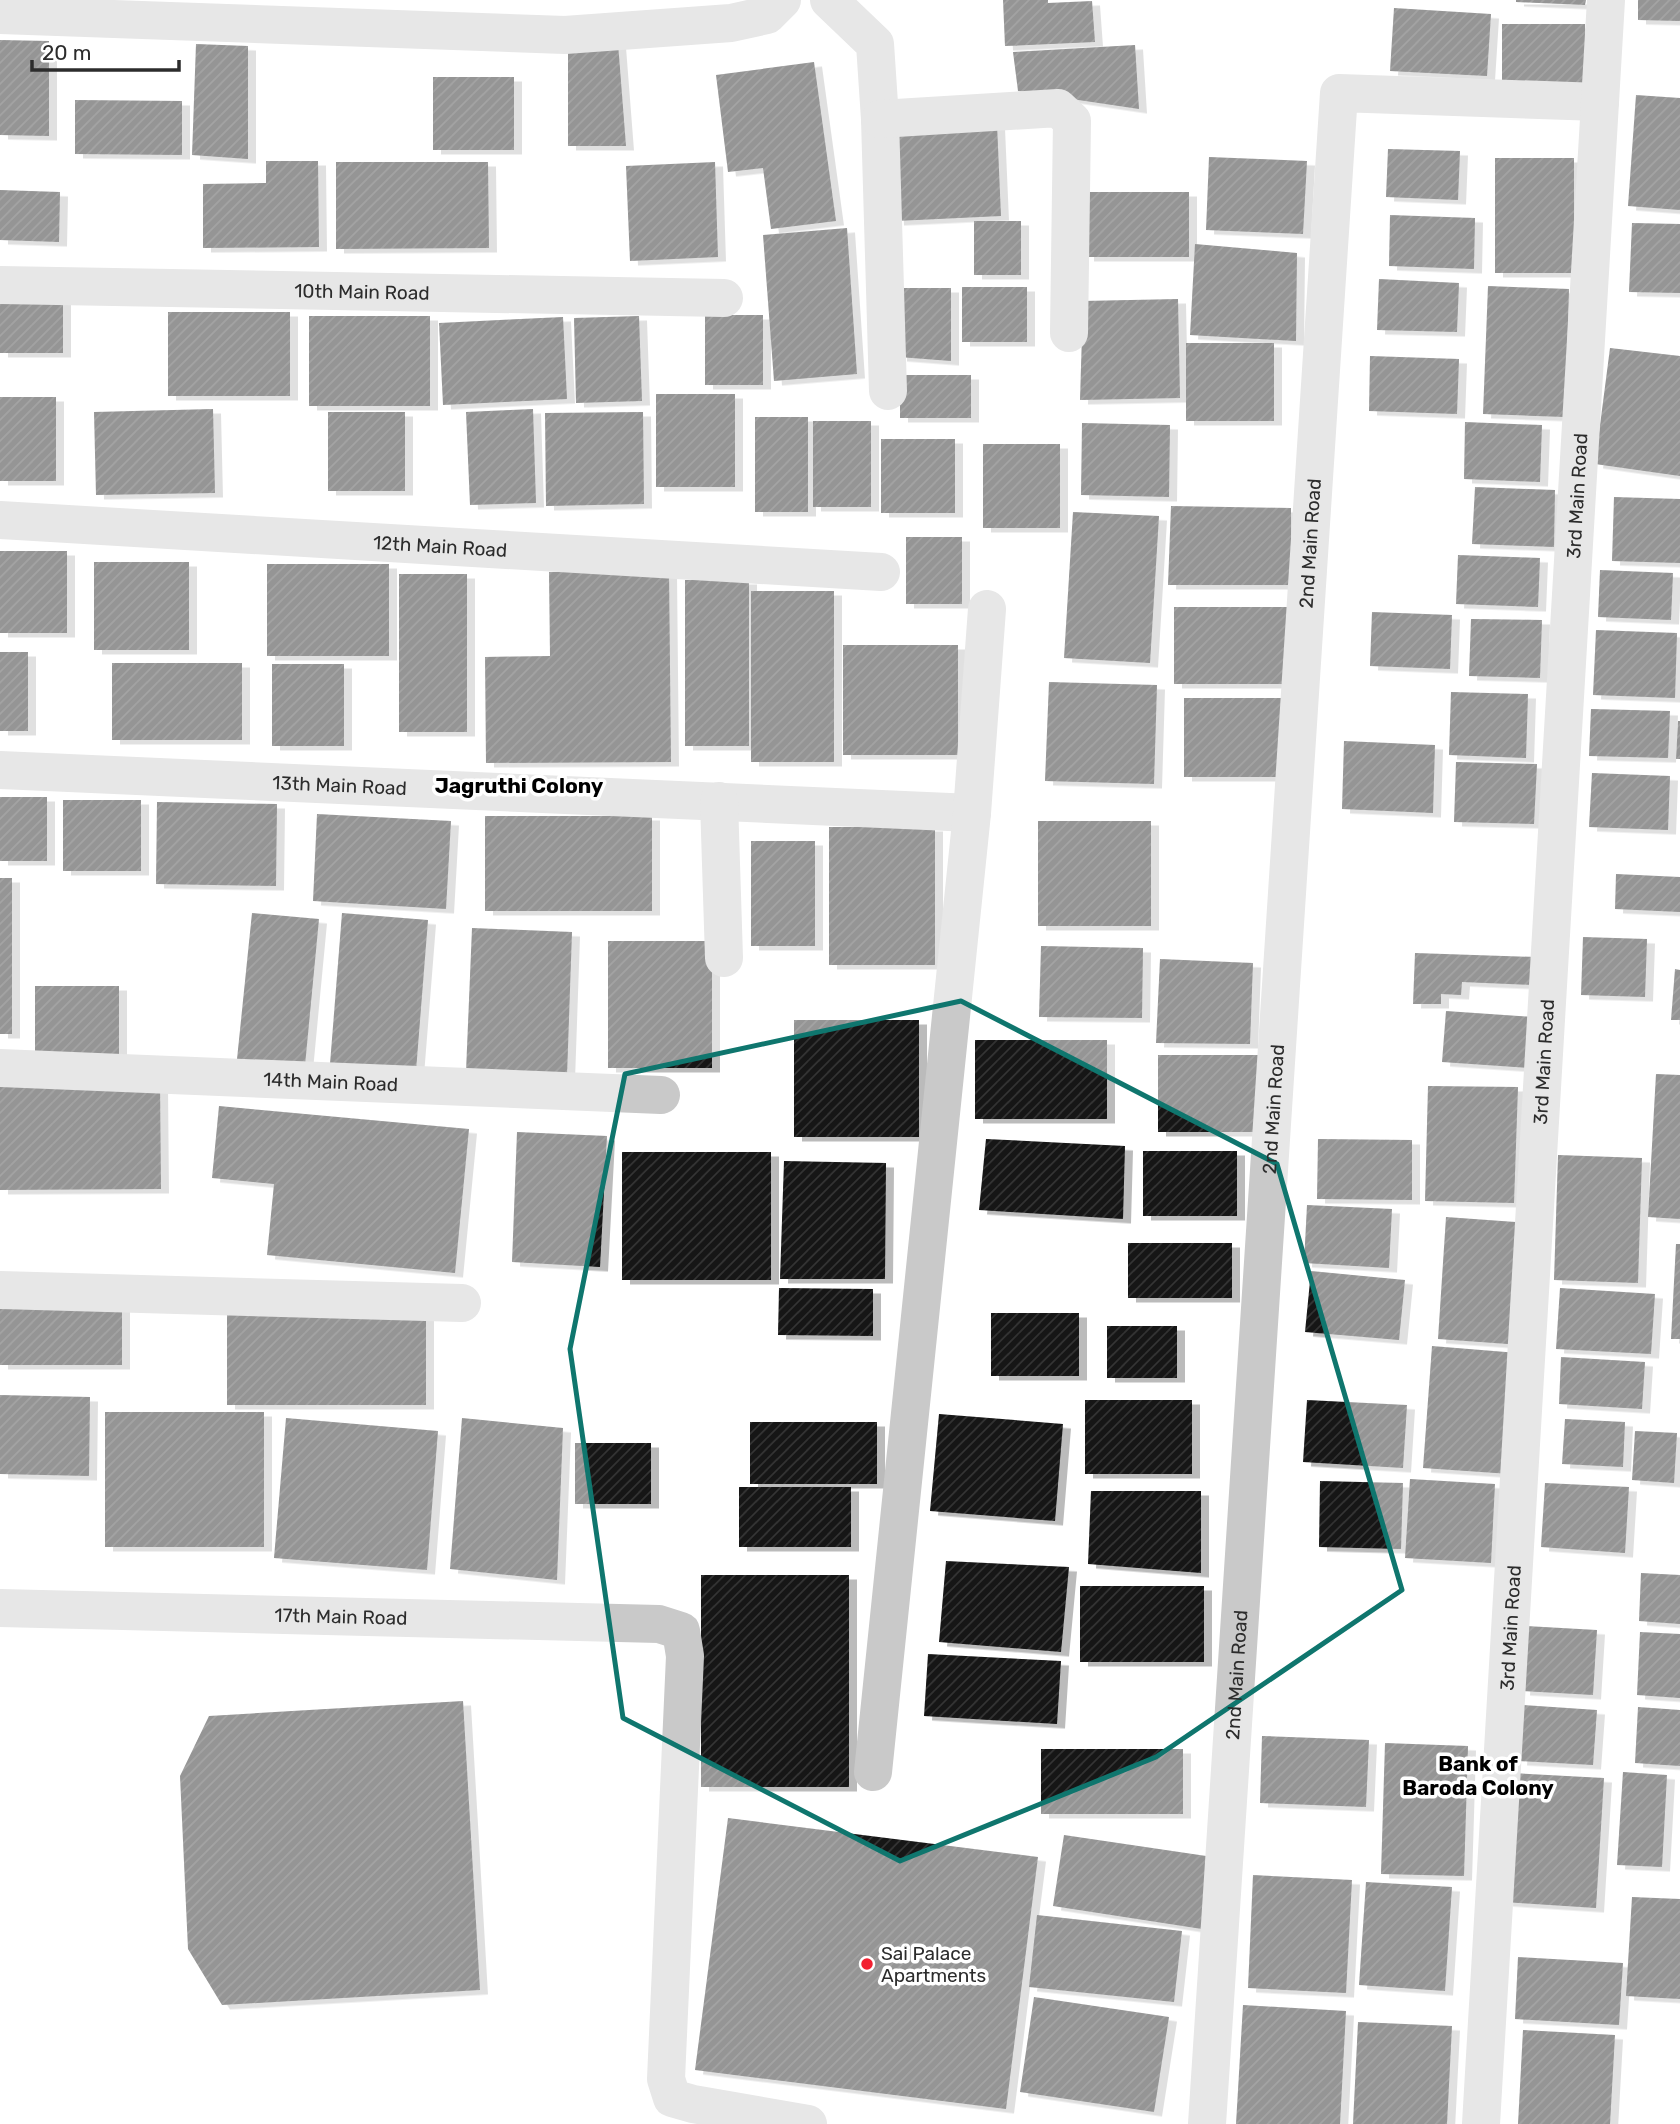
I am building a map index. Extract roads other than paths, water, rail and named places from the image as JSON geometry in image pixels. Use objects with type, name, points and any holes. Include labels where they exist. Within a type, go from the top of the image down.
[{"type":"street","points":[[0,15],[565,35],[731,23],[767,15],[782,0]]},
{"type":"street","points":[[829,0],[875,44],[880,119],[888,391]]},
{"type":"street","name":"3rd Main Road","points":[[1481,2124],[1606,0]]},
{"type":"street","name":"2nd Main Road","points":[[1207,2124],[1339,93],[1600,102]]},
{"type":"street","points":[[880,119],[1058,108],[1072,121],[1069,333]]},
{"type":"street","name":"10th Main Road","points":[[0,285],[724,298]]},
{"type":"street","name":"12th Main Road","points":[[0,520],[881,572]]},
{"type":"street","points":[[873,1772],[972,813],[987,609]]},
{"type":"street","name":"13th Main Road","points":[[0,770],[972,813]]},
{"type":"street","points":[[719,801],[724,958]]},
{"type":"street","name":"14th Main Road","points":[[0,1068],[661,1095]]},
{"type":"street","points":[[0,1290],[462,1303]]},
{"type":"street","name":"17th Main Road","points":[[0,1608],[659,1624],[681,1631],[685,1656],[666,2079],[672,2098],[808,2124]]},
{"type":"place","name":"Sai Palace Apartments","points":[[867,1964]]},
{"type":"district","name":"Jagruthi Colony","points":[[519,786]]},
{"type":"district","name":"Bank of Baroda Colony","points":[[1478,1776]]}]
